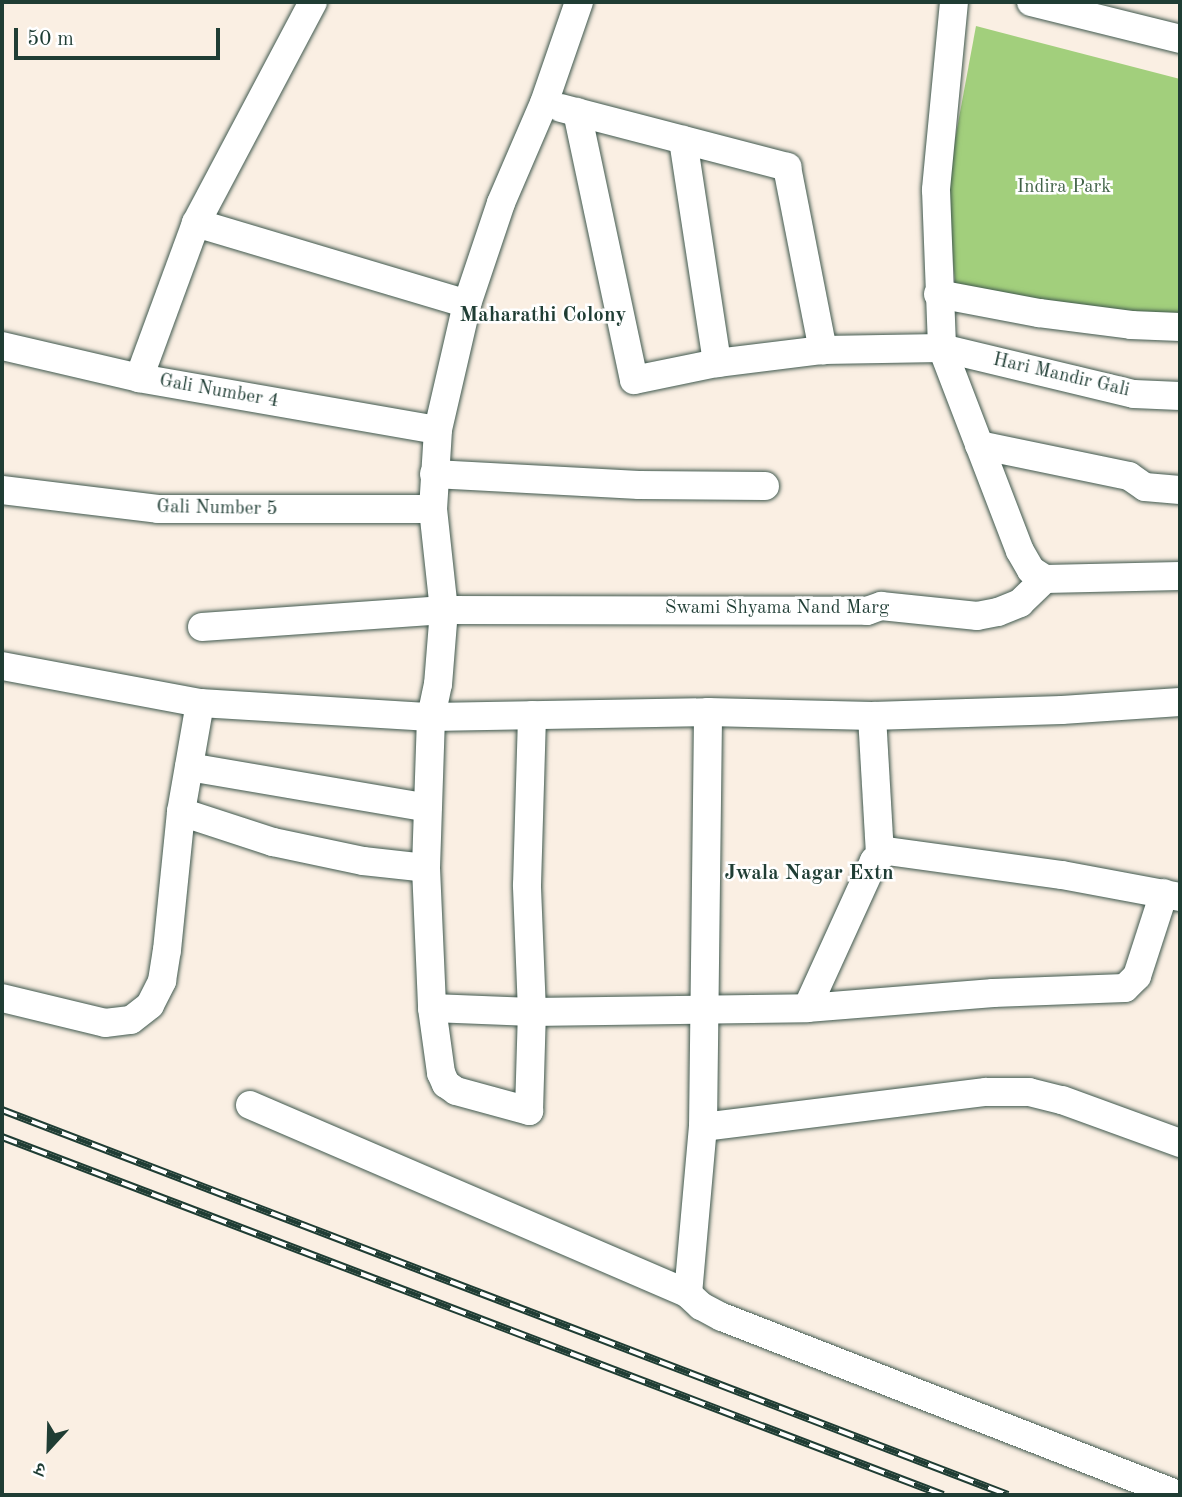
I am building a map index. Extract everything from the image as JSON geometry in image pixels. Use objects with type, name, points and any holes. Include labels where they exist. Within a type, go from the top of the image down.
[{"type":"street","points":[[139,378],[196,223],[313,2]]},
{"type":"street","points":[[532,715],[527,885],[532,1012],[529,1111],[456,1091],[446,1084],[432,1008],[426,868],[431,717],[438,684],[444,610],[433,509],[434,474],[438,430],[467,304],[501,203],[544,103],[579,2]]},
{"type":"street","points":[[954,2],[936,190],[942,348],[1020,551],[1031,570],[1045,579],[1180,576]]},
{"type":"street","points":[[1031,2],[1180,39]]},
{"type":"street","points":[[544,103],[787,167],[823,350]]},
{"type":"street","name":"Hari Mandir Gali","points":[[577,112],[634,380],[717,363],[823,350],[942,348],[1134,394],[1180,396]]},
{"type":"street","points":[[683,140],[717,363]]},
{"type":"street","points":[[196,223],[467,304]]},
{"type":"street","points":[[938,294],[1039,313],[1131,325],[1180,327]]},
{"type":"street","name":"Gali Number 4","points":[[2,346],[139,378],[438,430]]},
{"type":"street","points":[[979,445],[1129,476],[1145,487],[1180,490]]},
{"type":"street","points":[[434,474],[639,485],[765,486]]},
{"type":"street","name":"Gali Number 5","points":[[2,490],[158,509],[433,509]]},
{"type":"street","name":"Swami Shyama Nand Marg","points":[[202,627],[444,610],[867,611],[881,606],[977,616],[998,612],[1020,603],[1045,579]]},
{"type":"street","points":[[2,666],[200,703],[431,717],[708,712],[872,716],[1062,710],[1180,702]]},
{"type":"street","points":[[2,998],[105,1023],[131,1020],[150,1005],[162,981],[181,812],[200,703]]},
{"type":"street","points":[[688,1294],[703,1127],[708,712]]},
{"type":"street","points":[[807,1008],[880,853],[872,716]]},
{"type":"street","points":[[189,767],[428,808]]},
{"type":"street","points":[[181,812],[286,845],[363,861],[426,868]]},
{"type":"street","points":[[432,1008],[532,1012],[705,1011],[807,1008],[993,993],[1125,988],[1137,976],[1172,895],[894,850],[880,853]]},
{"type":"street","points":[[703,1127],[986,1092],[1030,1092],[1062,1100],[1180,1143]]},
{"type":"street","points":[[250,1105],[688,1294],[701,1306],[722,1317],[1179,1495]]},
{"type":"green space","name":"Indira Park","points":[[976,26],[1180,79],[1180,320],[956,292],[946,188]]},
{"type":"railway","points":[[2,1110],[1008,1495]]},
{"type":"railway","points":[[2,1137],[943,1495]]},
{"type":"district","name":"Maharathi Colony","points":[[543,316]]},
{"type":"district","name":"Jwala Nagar Extn","points":[[809,874]]}]
